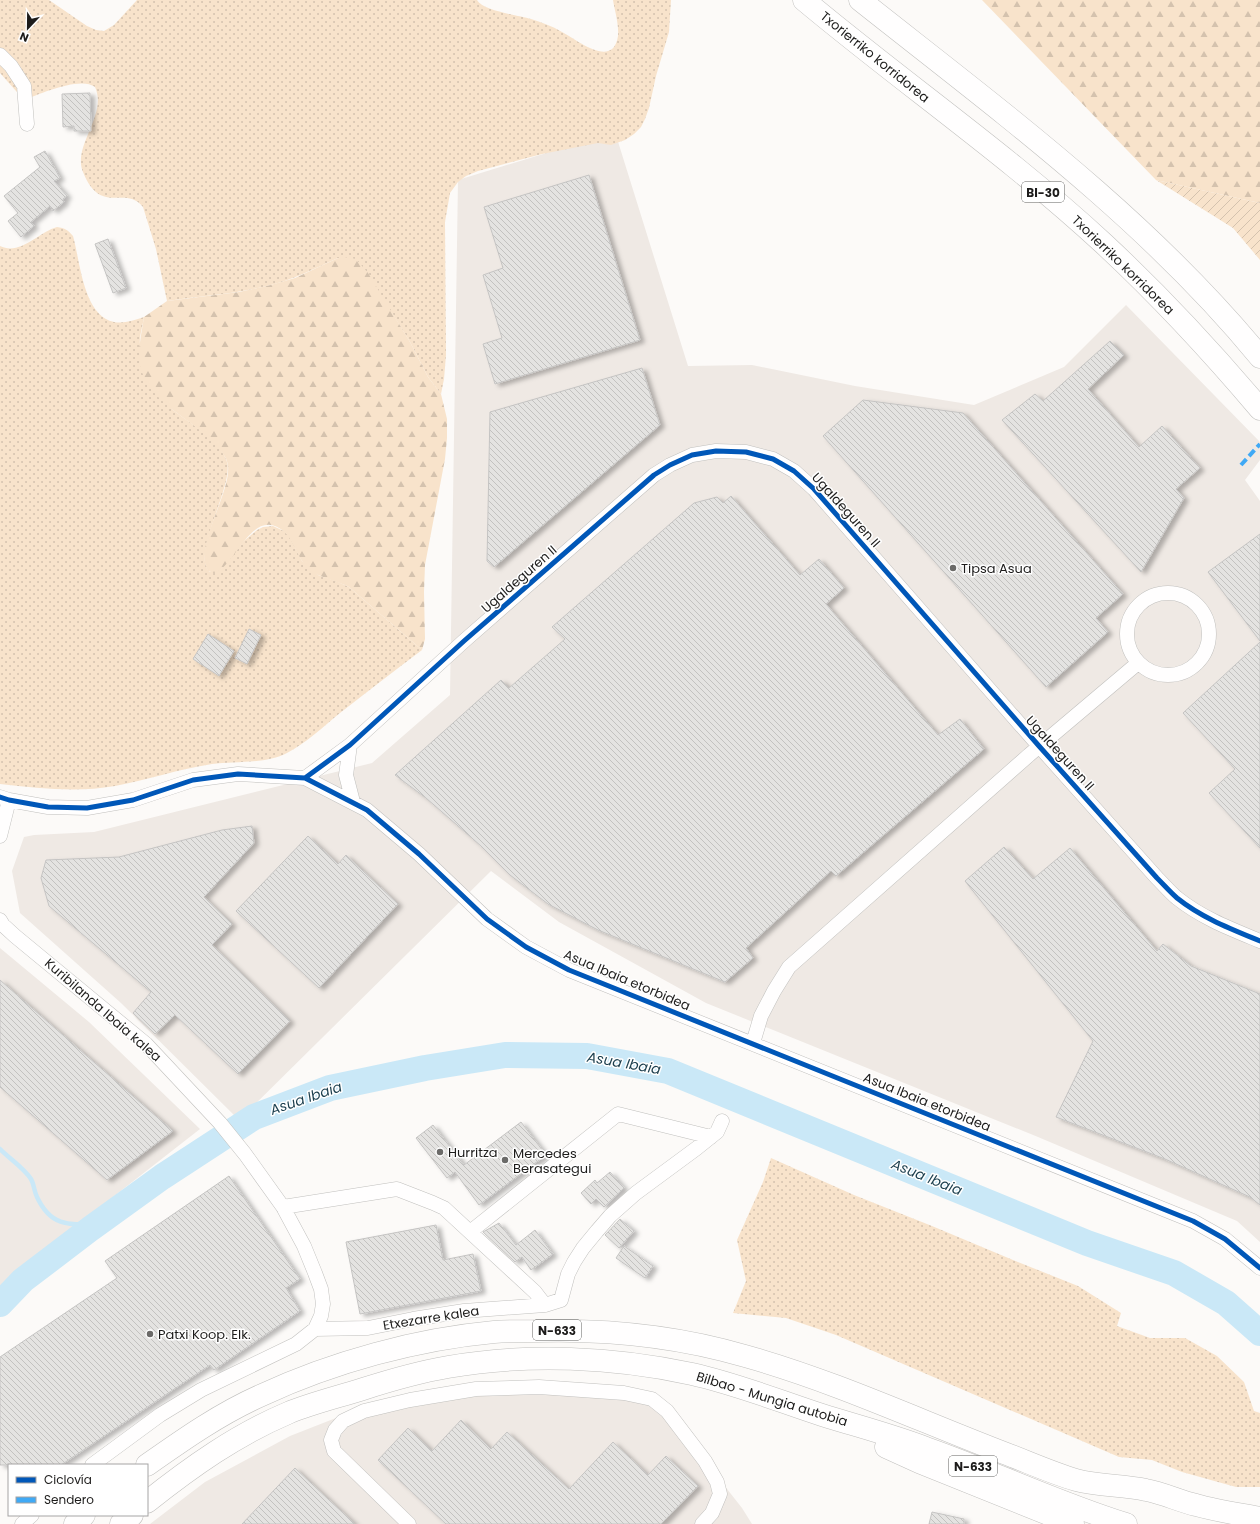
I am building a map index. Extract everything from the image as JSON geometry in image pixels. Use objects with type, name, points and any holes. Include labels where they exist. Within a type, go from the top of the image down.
[{"type":"highway","name":"Txorierriko korridorea","points":[[804,0],[1032,182],[1102,243],[1199,340],[1260,409]]},
{"type":"highway","name":"BI-30","points":[[860,0],[1055,155],[1121,212],[1231,321],[1260,357]]},
{"type":"highway","points":[[1231,321],[1260,349]]},
{"type":"highway","name":"N-633","points":[[148,1464],[195,1431],[260,1396],[309,1375],[389,1351],[441,1340],[496,1332],[567,1330],[650,1335],[742,1355],[848,1390],[977,1442],[1150,1506],[1219,1524]]},
{"type":"highway","name":"Bilbao - Mungia autobia","points":[[148,1501],[221,1447],[288,1413],[394,1380],[449,1367],[502,1360],[569,1359],[609,1361],[651,1366],[693,1374],[726,1383],[926,1448],[1086,1511],[1126,1524]]},
{"type":"highway","points":[[818,1414],[919,1462],[1073,1524]]},
{"type":"highway","points":[[1078,1480],[1148,1490],[1196,1505],[1260,1518]]},
{"type":"highway","points":[[75,1524],[83,1516]]},
{"type":"highway","points":[[121,1524],[131,1516]]},
{"type":"street","points":[[0,55],[11,66],[24,86],[27,124]]},
{"type":"street","name":"Ugaldeguren II","points":[[306,778],[350,745],[458,646],[654,475],[692,454],[732,450],[746,452],[773,459],[794,471],[814,489],[1039,746],[1157,878],[1176,897],[1195,911],[1221,925],[1260,941]]},
{"type":"street","points":[[1161,594],[1174,594],[1187,598],[1199,607],[1206,619],[1209,633],[1207,647],[1200,659],[1190,669],[1177,674],[1163,675],[1150,671],[1138,663],[1131,652],[1127,640],[1127,627],[1131,615],[1138,605],[1149,597],[1161,594]]},
{"type":"street","name":"Ugaldeguren II","points":[[753,1043],[761,1016],[789,967],[1039,746],[1138,663]]},
{"type":"street","points":[[350,745],[346,775],[353,802]]},
{"type":"street","name":"Asua Ibaia etorbidea","points":[[4,798],[48,807],[87,808],[133,800],[194,780],[238,774],[306,778],[367,810],[419,854],[488,919],[526,947],[569,970],[1193,1221],[1225,1239],[1260,1268]]},
{"type":"street","points":[[0,836],[4,798]]},
{"type":"street","name":"Kuribilanda Ibaia kalea","points":[[0,920],[3,925],[146,1044],[220,1123],[245,1154],[282,1207],[304,1246],[321,1289],[323,1304],[321,1316],[315,1330]]},
{"type":"street","points":[[470,1232],[618,1114],[711,1137]]},
{"type":"street","name":"Etxezarre kalea","points":[[315,1330],[368,1328],[464,1311],[545,1304],[561,1300],[568,1274],[574,1262],[583,1248],[610,1216],[636,1193],[717,1132],[722,1121]]},
{"type":"street","points":[[282,1207],[305,1205],[397,1189],[444,1208],[535,1292],[545,1304]]},
{"type":"street","points":[[93,1464],[160,1416],[201,1390],[296,1344],[315,1330]]},
{"type":"street","points":[[409,1524],[334,1452],[331,1440],[335,1430],[343,1421],[364,1411],[410,1400],[476,1389],[523,1387],[624,1393],[652,1399],[667,1411],[705,1461],[717,1482],[720,1494],[712,1513],[702,1524]]},
{"type":"street","points":[[22,1524],[31,1516]]},
{"type":"shaded area","points":[[615,132],[688,366],[752,365],[855,386],[974,405],[1064,367],[1126,305],[1260,442],[1260,460],[1245,480],[1260,501],[1260,1242],[1237,1221],[1038,1137],[706,1003],[559,922],[491,871],[239,1120],[121,1003],[20,913],[12,871],[24,837],[34,835],[94,832],[372,763],[450,695],[458,180]]},
{"type":"shaded area","points":[[0,948],[89,1022],[200,1129],[72,1229],[46,1251],[0,1295]]},
{"type":"shaded area","points":[[476,1389],[652,1399],[705,1461],[742,1508],[752,1524],[150,1524],[205,1482],[290,1436],[341,1416]]},
{"type":"green space","points":[[0,0],[49,0],[87,26],[96,30],[104,31],[114,25],[137,0],[477,0],[481,4],[493,10],[546,24],[593,49],[602,52],[609,51],[615,46],[618,36],[613,0],[671,0],[669,32],[656,76],[649,108],[641,127],[634,134],[625,140],[611,145],[598,143],[542,154],[478,171],[466,176],[458,182],[450,193],[445,222],[446,355],[441,394],[428,377],[410,342],[392,313],[338,258],[276,284],[230,293],[167,301],[156,249],[143,207],[136,201],[129,198],[105,197],[97,193],[90,185],[83,172],[81,162],[82,152],[97,108],[98,98],[95,87],[88,84],[70,85],[50,90],[24,100],[0,73]]},
{"type":"green space","points":[[982,0],[1260,0],[1260,203],[1156,180]]},
{"type":"green space","points":[[1156,180],[1260,203],[1260,260],[1233,228]]},
{"type":"green space","points":[[57,227],[70,232],[73,236],[84,286],[96,309],[104,318],[114,322],[125,322],[144,317],[140,344],[171,407],[211,439],[224,454],[227,462],[227,473],[205,552],[205,564],[210,572],[221,569],[244,541],[257,530],[263,527],[273,526],[284,531],[290,537],[302,561],[318,575],[349,587],[422,650],[340,713],[308,740],[279,757],[261,761],[221,763],[200,766],[127,784],[100,788],[57,789],[0,784],[0,246],[15,248],[22,246]]},
{"type":"green space","points":[[344,257],[356,259],[368,273],[410,342],[428,377],[441,394],[447,419],[445,459],[425,565],[425,639],[422,650],[349,587],[318,575],[310,570],[305,565],[289,537],[279,528],[269,525],[260,527],[251,533],[222,569],[214,573],[208,571],[205,561],[205,549],[224,491],[227,477],[227,462],[223,453],[214,443],[168,406],[157,395],[148,384],[142,371],[139,356],[144,317],[167,301],[239,292],[267,286],[295,278],[338,258]]},
{"type":"green space","points":[[771,1158],[854,1195],[1078,1286],[1121,1313],[1117,1326],[1150,1338],[1185,1338],[1217,1356],[1244,1382],[1254,1411],[1260,1413],[1260,1487],[1236,1487],[1182,1472],[1152,1460],[1119,1457],[836,1335],[786,1318],[733,1313],[746,1281],[737,1240],[763,1182]]},
{"type":"building","points":[[90,93],[91,131],[74,131],[74,126],[63,127],[62,94]]},
{"type":"building","points":[[45,151],[60,178],[54,181],[67,196],[63,199],[64,202],[53,211],[50,206],[31,222],[34,226],[21,237],[8,221],[18,213],[4,196],[40,167],[34,157]]},
{"type":"building","points":[[589,175],[640,340],[495,384],[483,344],[502,338],[483,275],[503,268],[484,207]]},
{"type":"building","points":[[108,239],[126,288],[113,293],[95,244]]},
{"type":"building","points":[[1110,341],[1124,355],[1088,389],[1139,447],[1162,426],[1200,468],[1176,489],[1184,498],[1141,572],[1002,420],[1035,394],[1043,401]]},
{"type":"building","points":[[642,368],[660,425],[494,567],[487,561],[490,412]]},
{"type":"building","points":[[863,400],[963,413],[1123,594],[1096,618],[1108,632],[1046,687],[823,436]]},
{"type":"building","points":[[731,496],[800,575],[819,559],[844,588],[826,604],[938,735],[960,719],[984,749],[836,876],[831,871],[746,948],[753,958],[725,982],[598,930],[548,904],[510,875],[481,846],[426,798],[395,775],[501,680],[509,688],[565,639],[552,627],[694,503],[717,497],[723,503]]},
{"type":"building","points":[[1260,534],[1260,641],[1208,572]]},
{"type":"building","points":[[249,629],[261,635],[247,664],[235,658]]},
{"type":"building","points":[[208,634],[234,651],[219,676],[193,659]]},
{"type":"building","points":[[1260,642],[1260,848],[1209,793],[1235,769],[1183,713]]},
{"type":"building","points":[[252,826],[254,843],[204,897],[232,924],[212,945],[290,1021],[238,1074],[175,1015],[155,1034],[133,1013],[151,992],[49,906],[41,878],[46,860],[119,857],[222,830]]},
{"type":"building","points":[[308,836],[338,864],[346,855],[398,904],[319,988],[236,911]]},
{"type":"building","points":[[1004,847],[1033,879],[1070,848],[1157,951],[1163,944],[1191,966],[1260,994],[1260,1205],[1250,1197],[1165,1159],[1056,1117],[1093,1041],[965,881]]},
{"type":"building","points":[[0,980],[173,1131],[107,1180],[0,1087]]},
{"type":"building","name":"Mercedes Berasategui","points":[[521,1122],[546,1155],[479,1205],[455,1172],[447,1178],[416,1138],[433,1125],[464,1165]]},
{"type":"building","points":[[610,1172],[624,1188],[604,1207],[596,1199],[591,1204],[581,1193],[595,1180],[597,1183]]},
{"type":"building","name":"Patxi Koop. Elk.","points":[[229,1176],[300,1279],[286,1288],[300,1311],[214,1370],[210,1365],[62,1464],[0,1465],[0,1357],[117,1278],[105,1261]]},
{"type":"building","points":[[620,1219],[634,1231],[619,1248],[605,1235]]},
{"type":"building","points":[[499,1223],[516,1245],[535,1230],[553,1254],[531,1270],[522,1257],[515,1262],[483,1232]]},
{"type":"building","points":[[436,1225],[443,1260],[473,1254],[481,1291],[360,1314],[346,1242]]},
{"type":"building","points":[[624,1246],[653,1266],[645,1278],[616,1258]]},
{"type":"building","points":[[461,1420],[491,1449],[507,1432],[569,1489],[613,1442],[648,1475],[666,1456],[698,1486],[661,1524],[446,1524],[378,1460],[408,1428],[432,1451]]},
{"type":"building","points":[[295,1468],[329,1500],[355,1524],[242,1524]]},
{"type":"building","points":[[932,1512],[964,1519],[964,1524],[929,1524]]},
{"type":"waterway","name":"Asua Ibaia","points":[[0,1304],[23,1280],[90,1229],[162,1177],[254,1117],[330,1088],[425,1068],[505,1055],[587,1056],[668,1071],[1087,1243],[1174,1273],[1226,1303],[1260,1333]]},
{"type":"waterway","points":[[0,1149],[28,1175],[32,1181],[36,1195],[42,1207],[48,1214],[55,1219],[70,1224],[98,1224]]},
{"type":"marked path","points":[[1241,465],[1260,444]]},
{"type":"cycle path","points":[[305,778],[350,745],[464,641],[654,475],[670,465],[692,455],[716,451],[746,452],[773,459],[794,471],[814,489],[1039,746],[1157,878],[1177,898],[1207,917],[1260,941]]},
{"type":"cycle path","points":[[0,797],[48,807],[87,808],[133,800],[193,780],[238,774],[305,778],[367,810],[419,854],[487,919],[526,947],[569,970],[1193,1221],[1225,1239],[1260,1268]]},
{"type":"place","name":"Tipsa Asua","points":[[953,568]]},
{"type":"place","name":"Hurritza","points":[[440,1152]]},
{"type":"place","name":"Mercedes Berasategui","points":[[505,1160]]},
{"type":"place","name":"Patxi Koop. Elk.","points":[[150,1334]]}]
